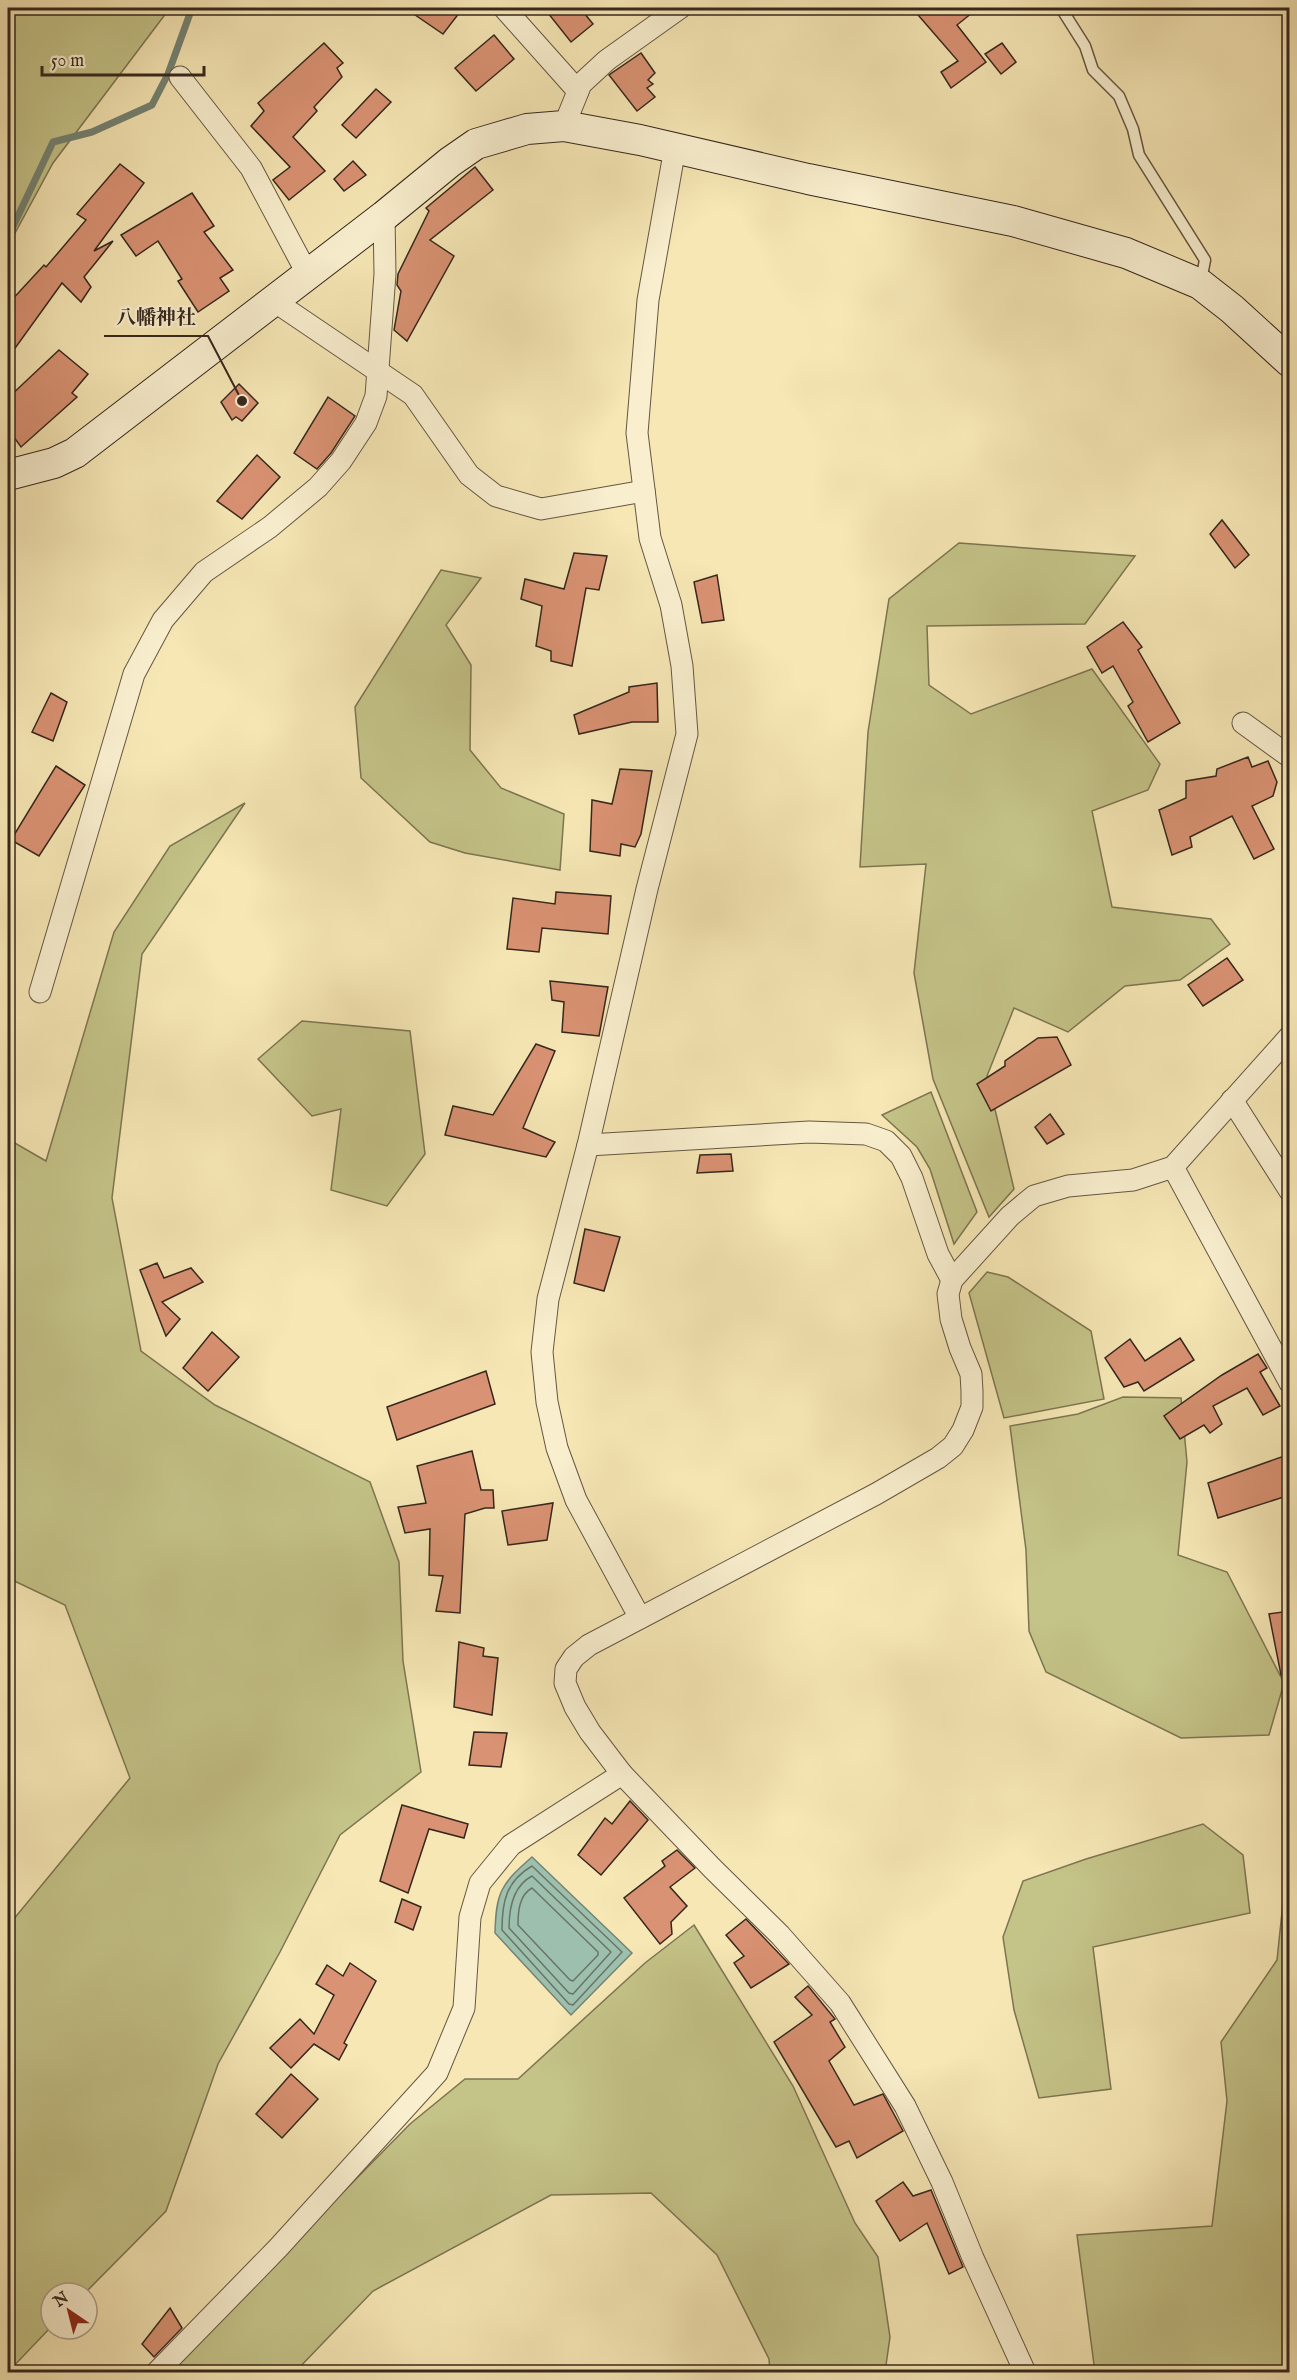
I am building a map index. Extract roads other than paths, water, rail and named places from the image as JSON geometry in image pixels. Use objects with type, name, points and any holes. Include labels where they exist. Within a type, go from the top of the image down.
[{"type":"street","points":[[504,8],[578,91]]},
{"type":"street","points":[[564,126],[581,84],[607,60],[677,8]]},
{"type":"street","points":[[180,77],[251,168],[308,274]]},
{"type":"street","points":[[8,475],[54,463],[75,453],[476,144],[527,129],[564,126],[640,140],[808,179],[1013,221],[1126,253],[1200,284],[1232,309],[1290,362]]},
{"type":"street","points":[[640,1618],[576,1500],[557,1448],[547,1402],[542,1353],[548,1299],[588,1145],[647,889],[687,734],[682,666],[670,605],[650,538],[637,433],[648,300],[675,148]]},
{"type":"street","points":[[40,992],[134,675],[163,620],[204,572],[270,527],[318,487],[341,461],[366,423],[376,396],[385,274],[384,216]]},
{"type":"street","points":[[274,301],[413,395],[469,475],[496,496],[541,509],[644,490]]},
{"type":"street","points":[[1243,723],[1290,757]]},
{"type":"street","points":[[1025,2373],[973,2258],[942,2182],[905,2106],[840,2003],[780,1935],[622,1774],[590,1732],[575,1707],[565,1683],[566,1669],[574,1657],[589,1645],[876,1494],[938,1458],[954,1446],[972,1407],[972,1391],[971,1374],[951,1319],[948,1294],[952,1280],[1010,1216],[1034,1196],[1068,1186],[1133,1180],[1173,1167],[1290,1036]]},
{"type":"street","points":[[1232,1100],[1290,1191]]},
{"type":"street","points":[[588,1145],[809,1132],[866,1134],[886,1141],[901,1156],[912,1178],[938,1254],[952,1280]]},
{"type":"street","points":[[1173,1167],[1290,1383]]},
{"type":"street","points":[[157,2373],[286,2240],[437,2073],[464,2008],[470,1917],[480,1884],[511,1845],[622,1774]]},
{"type":"lane","points":[[1061,8],[1085,46],[1093,70],[1119,96],[1133,129],[1139,155],[1205,260],[1200,284]]},
{"type":"water","points":[[532,1857],[632,1953],[571,2015],[495,1933],[497,1908],[502,1890],[513,1874]]},
{"type":"waterway","points":[[8,237],[53,142],[92,132],[152,105],[168,74],[192,8]]},
{"type":"place","name":"八幡神社","points":[[242,401]]}]
